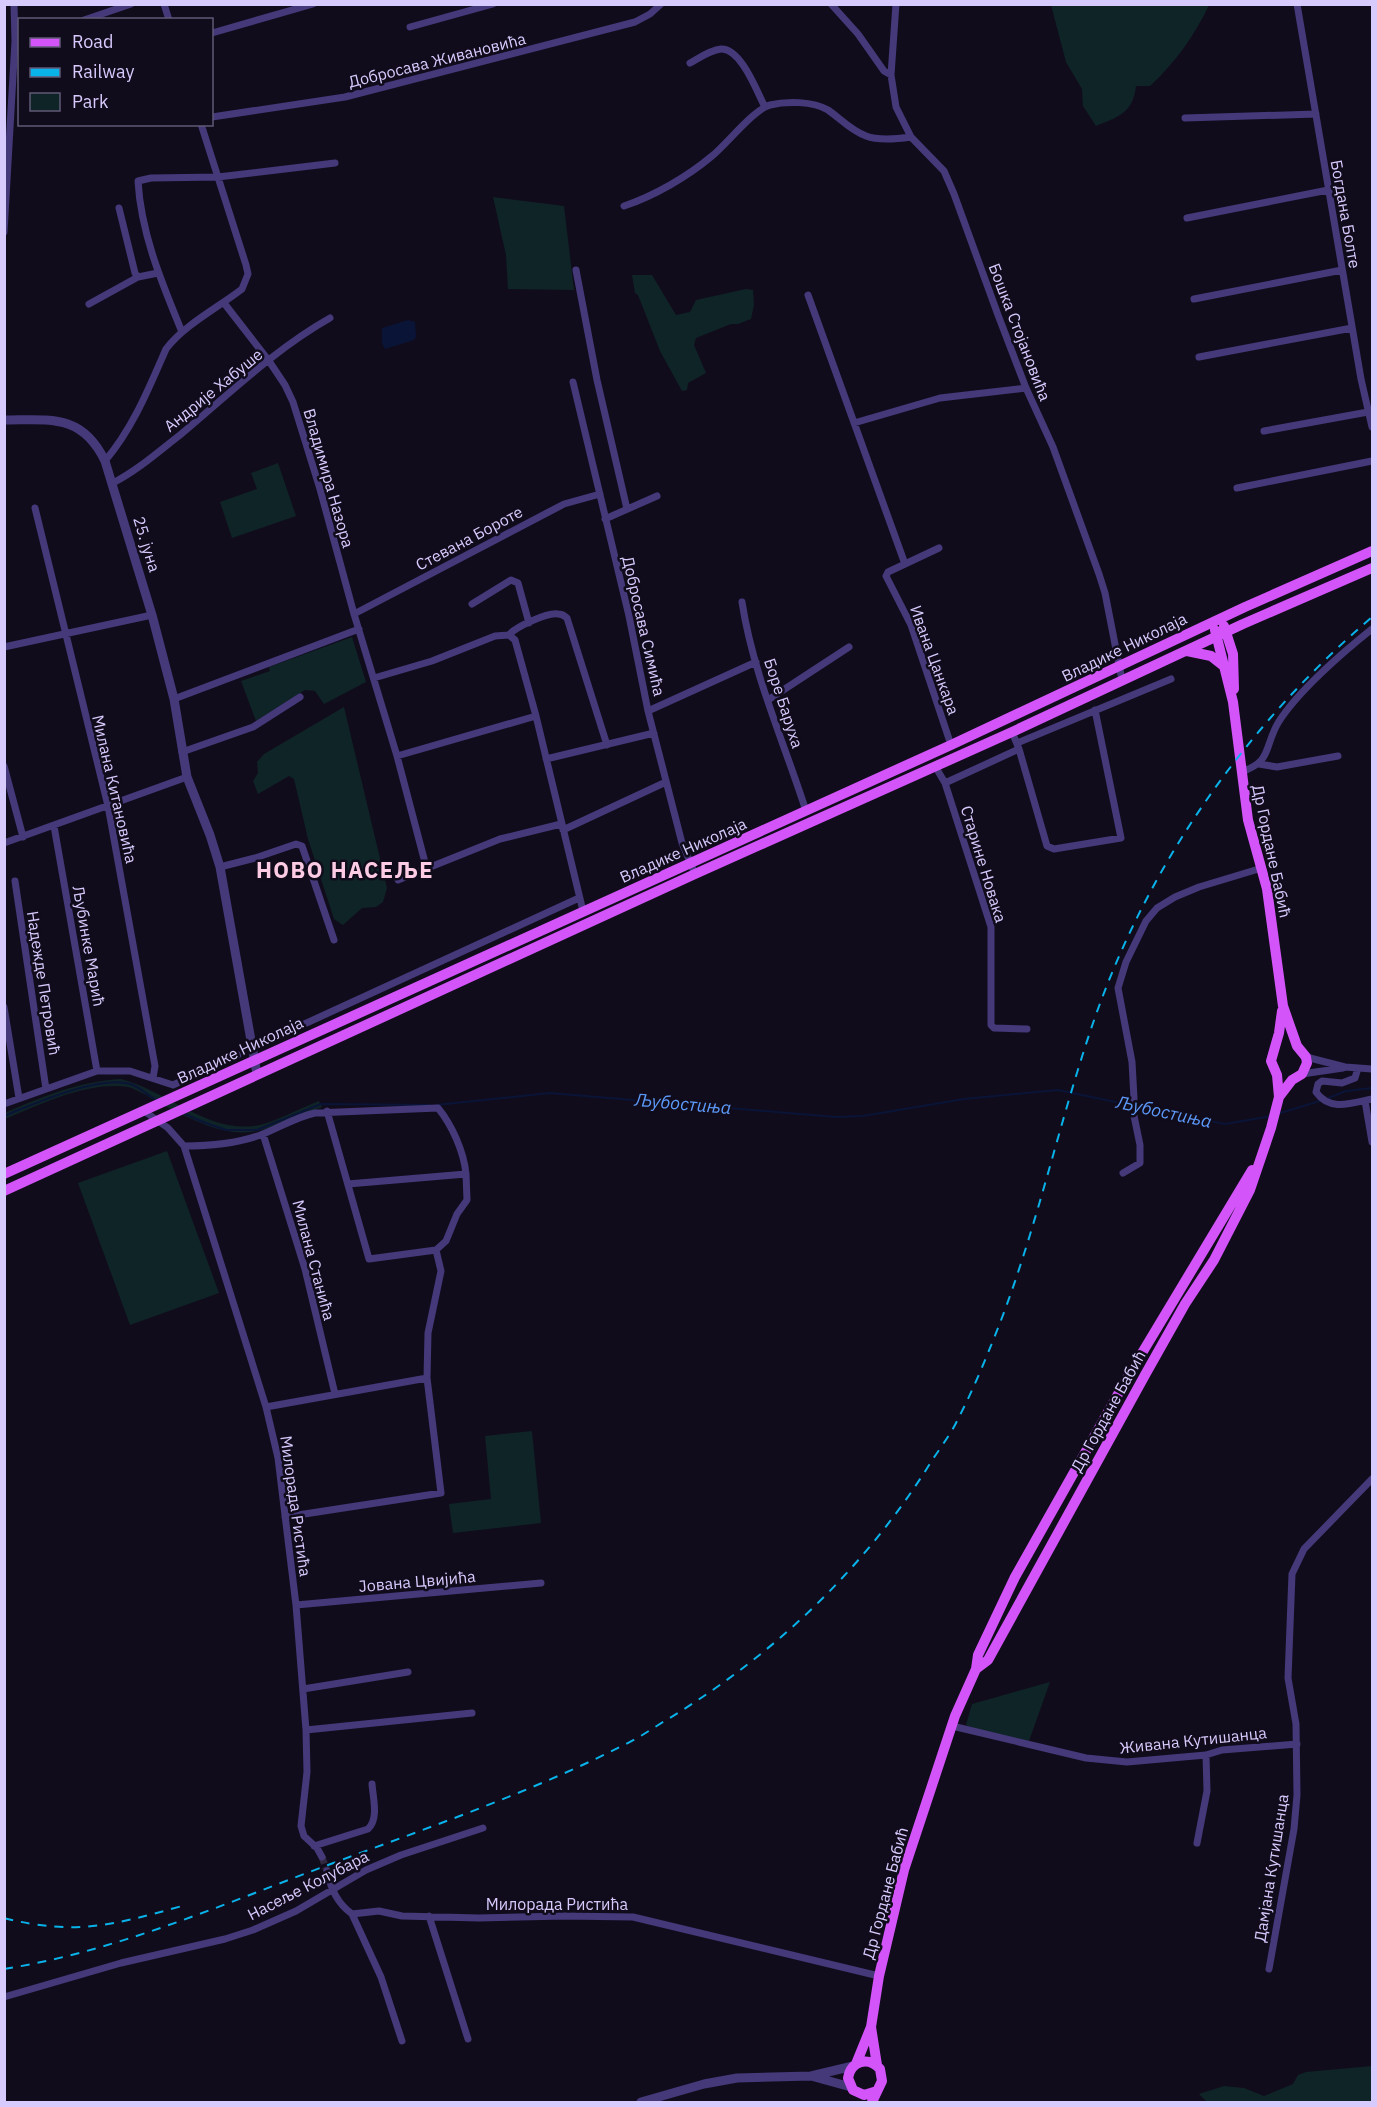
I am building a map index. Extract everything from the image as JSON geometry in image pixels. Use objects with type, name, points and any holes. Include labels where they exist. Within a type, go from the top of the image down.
[{"type":"main road","name":"Владике Николаја","points":[[4,1174],[951,745],[1216,620],[1372,551]]},
{"type":"main road","name":"Владике Николаја","points":[[4,1191],[695,874],[1372,568]]},
{"type":"main road","name":"Др Гордане Бабић","points":[[1216,620],[1233,654],[1235,679],[1233,702]]},
{"type":"main road","name":"Др Гордане Бабић","points":[[1222,634],[1248,820],[1267,889],[1283,1006]]},
{"type":"main road","points":[[1186,651],[1210,656],[1225,667]]},
{"type":"main road","points":[[1278,1100],[1307,1063],[1306,1056],[1297,1046],[1283,1006]]},
{"type":"main road","points":[[1278,1100],[1277,1075],[1271,1061],[1283,1006]]},
{"type":"main road","points":[[1275,1051],[1283,1045],[1297,1046]]},
{"type":"main road","points":[[1277,1075],[1287,1080],[1297,1077]]},
{"type":"main road","name":"Др Гордане Бабић","points":[[976,1669],[988,1660],[1141,1381],[1185,1304],[1214,1260],[1250,1190],[1278,1100]]},
{"type":"main road","name":"Др Гордане Бабић","points":[[854,2065],[871,2027],[879,1976],[904,1870],[952,1726],[976,1669],[978,1655],[1015,1577],[1130,1373],[1258,1163]]},
{"type":"main road","name":"Др Гордане Бабић","points":[[871,2027],[877,2065]]},
{"type":"main road","points":[[855,2103],[848,2078],[854,2065],[869,2061],[877,2065],[883,2077],[872,2103]]},
{"type":"main road","points":[[852,2089],[864,2095],[877,2091]]},
{"type":"street","points":[[4,232],[17,41],[14,4]]},
{"type":"street","points":[[90,18],[131,4]]},
{"type":"street","points":[[213,33],[312,4]]},
{"type":"street","points":[[410,27],[493,4]]},
{"type":"street","name":"Добросава Живановића","points":[[213,117],[335,99],[418,80],[635,22],[650,14],[661,4]]},
{"type":"street","points":[[831,4],[858,34],[883,70],[891,75]]},
{"type":"street","name":"Бошка Стојановића","points":[[896,4],[891,75],[896,107],[911,137],[939,165],[947,177],[1026,388],[1053,447],[1105,593],[1120,667],[1118,682],[1121,699]]},
{"type":"street","name":"Богдана Болте","points":[[1297,4],[1352,328],[1372,428]]},
{"type":"street","points":[[690,63],[714,51],[722,49],[729,51],[736,56],[746,70],[765,107]]},
{"type":"street","points":[[624,206],[648,196],[697,167],[765,107],[779,104],[814,105],[826,110],[853,130],[868,137],[888,139],[911,137]]},
{"type":"street","points":[[1185,118],[1316,114]]},
{"type":"street","points":[[105,461],[141,407],[166,349],[182,332],[242,289],[248,274],[202,126]]},
{"type":"street","points":[[182,332],[158,273],[142,218],[138,181],[151,178],[218,177],[335,163]]},
{"type":"street","points":[[1187,218],[1328,190]]},
{"type":"street","points":[[119,208],[132,268],[138,276]]},
{"type":"street","points":[[576,270],[597,380],[627,509]]},
{"type":"street","points":[[1194,298],[1342,270]]},
{"type":"street","points":[[89,304],[138,276],[158,273]]},
{"type":"street","points":[[808,295],[905,564]]},
{"type":"street","name":"Владимира Назора","points":[[224,303],[269,361],[293,402],[397,756],[427,870]]},
{"type":"street","name":"Андрије Хабуше","points":[[113,483],[139,468],[269,361],[305,333],[330,318]]},
{"type":"street","points":[[1199,357],[1352,328]]},
{"type":"street","name":"Добросава Симића","points":[[573,382],[629,616],[648,711],[689,863],[695,874]]},
{"type":"street","points":[[854,423],[940,398],[1026,388]]},
{"type":"street","points":[[1264,431],[1368,412]]},
{"type":"street","name":"25. јуна","points":[[4,420],[55,420],[68,423],[93,442],[105,461],[152,615],[174,699],[187,777],[220,867],[257,1074]]},
{"type":"street","points":[[1237,488],[1372,461]]},
{"type":"street","name":"Стевана Бороте","points":[[354,614],[564,504],[600,494]]},
{"type":"street","points":[[605,519],[657,496]]},
{"type":"street","name":"Милана Китановића","points":[[35,508],[64,634],[108,806],[155,1066],[153,1078]]},
{"type":"street","name":"Ивана Цанкара","points":[[939,548],[888,572],[887,581],[911,625],[951,745]]},
{"type":"street","points":[[472,604],[511,580],[518,583],[529,622]]},
{"type":"street","name":"Боре Баруха","points":[[742,602],[756,662],[806,811]]},
{"type":"street","points":[[374,678],[432,661],[495,636],[509,635],[529,622],[552,614],[564,615],[567,618],[607,745]]},
{"type":"street","points":[[4,647],[152,615]]},
{"type":"street","points":[[174,699],[359,629]]},
{"type":"street","points":[[1259,764],[1282,717],[1324,671],[1372,629]]},
{"type":"street","points":[[509,635],[515,640],[536,717],[583,911]]},
{"type":"street","points":[[768,700],[849,647]]},
{"type":"street","points":[[648,711],[756,662]]},
{"type":"street","points":[[945,783],[1095,710],[1171,679]]},
{"type":"street","points":[[182,752],[253,727],[300,697]]},
{"type":"street","points":[[1012,732],[1047,846],[1054,849],[1122,838],[1095,710]]},
{"type":"street","points":[[397,756],[536,717]]},
{"type":"street","points":[[546,759],[654,733]]},
{"type":"street","points":[[1241,772],[1259,764],[1277,767],[1338,756]]},
{"type":"street","points":[[4,766],[23,837]]},
{"type":"street","name":"Старине Новака","points":[[935,766],[945,783],[991,927],[992,1025],[994,1028],[1027,1029]]},
{"type":"street","points":[[4,843],[187,777]]},
{"type":"street","points":[[398,880],[500,839],[562,827],[666,782]]},
{"type":"street","name":"Љубинке Марић","points":[[54,826],[97,1071]]},
{"type":"street","points":[[220,867],[296,844],[302,846],[334,940]]},
{"type":"street","points":[[1123,1173],[1140,1163],[1141,1160],[1133,1111],[1132,1062],[1118,988],[1126,962],[1146,921],[1157,908],[1199,887],[1262,868]]},
{"type":"street","name":"Надежде Петровић","points":[[15,881],[46,1089]]},
{"type":"street","points":[[252,1048],[579,898]]},
{"type":"street","points":[[4,1007],[19,1098]]},
{"type":"street","points":[[4,1104],[97,1071],[120,1070],[167,1084],[178,1084],[238,1055]]},
{"type":"street","points":[[1306,1056],[1345,1067],[1372,1069]]},
{"type":"street","points":[[1297,1077],[1345,1067]]},
{"type":"street","points":[[1358,1068],[1355,1078],[1347,1082],[1324,1080],[1319,1082],[1318,1095],[1335,1105],[1369,1100],[1372,1142]]},
{"type":"street","name":"Милорада Ристића","points":[[149,1108],[162,1119],[184,1146],[266,1407],[278,1458],[296,1605],[306,1730],[307,1772],[301,1826],[304,1836],[322,1857]]},
{"type":"street","points":[[184,1146],[231,1143],[263,1134],[304,1115],[327,1111],[438,1108],[448,1121],[461,1153],[466,1174],[467,1200],[457,1214],[446,1241],[436,1250],[369,1259],[327,1111]]},
{"type":"street","name":"Милана Станића","points":[[263,1134],[305,1269],[334,1394]]},
{"type":"street","points":[[348,1184],[466,1174]]},
{"type":"street","points":[[285,1517],[441,1493],[427,1378],[428,1333],[441,1271],[436,1250]]},
{"type":"street","points":[[266,1407],[427,1378]]},
{"type":"street","name":"Дамјана Кутишанца","points":[[1269,1969],[1294,1829],[1297,1795],[1295,1716],[1288,1678],[1292,1574],[1304,1548],[1372,1479]]},
{"type":"street","name":"Јована Цвијића","points":[[296,1605],[541,1583]]},
{"type":"street","points":[[303,1689],[408,1672]]},
{"type":"street","points":[[306,1730],[472,1713]]},
{"type":"street","name":"Живана Кутишанца","points":[[952,1726],[1086,1758],[1127,1762],[1206,1755],[1222,1750],[1297,1744]]},
{"type":"street","points":[[1197,1843],[1208,1791],[1206,1755]]},
{"type":"street","points":[[314,1846],[368,1829],[373,1824],[372,1784]]},
{"type":"street","name":"Насеље Колубара","points":[[4,1997],[121,1963],[234,1936],[296,1911],[366,1870],[401,1855],[483,1828]]},
{"type":"street","points":[[327,1870],[332,1890],[346,1910],[352,1914],[381,1977],[402,2041]]},
{"type":"street","name":"Милорада Ристића","points":[[352,1914],[379,1911],[402,1916],[478,1918],[633,1917],[879,1976]]},
{"type":"street","points":[[429,1916],[468,2039]]},
{"type":"street","points":[[641,2103],[704,2084],[737,2078],[811,2076],[854,2065]]},
{"type":"street","points":[[811,2076],[852,2089]]},
{"type":"green space","points":[[1051,4],[1209,5],[1184,48],[1168,68],[1150,86],[1136,86],[1132,102],[1123,113],[1096,126],[1083,106],[1082,89],[1066,62]]},
{"type":"green space","points":[[493,197],[564,206],[574,290],[508,289],[506,255]]},
{"type":"green space","points":[[632,275],[652,275],[676,315],[690,312],[696,300],[746,289],[753,290],[754,305],[751,319],[731,324],[696,338],[694,345],[706,373],[688,383],[687,390],[682,391],[660,351],[638,295],[635,293]]},
{"type":"green space","points":[[278,463],[296,516],[232,538],[220,502],[257,489],[251,473]]},
{"type":"green space","points":[[352,637],[366,682],[324,704],[315,691],[305,690],[256,721],[241,681],[270,671],[269,667]]},
{"type":"green space","points":[[344,707],[387,888],[383,902],[376,907],[362,908],[343,925],[334,919],[308,839],[294,779],[289,776],[258,794],[253,781],[258,773],[257,762],[264,754]]},
{"type":"green space","points":[[121,1079],[154,1092],[203,1117],[236,1126],[268,1123],[319,1101],[322,1107],[264,1129],[235,1132],[214,1128],[193,1120],[132,1088],[113,1086],[97,1087],[65,1095],[5,1119],[5,1113],[61,1091],[106,1080]]},
{"type":"green space","points":[[167,1151],[219,1293],[130,1325],[78,1183]]},
{"type":"green space","points":[[532,1431],[541,1523],[453,1533],[449,1504],[491,1499],[485,1436]]},
{"type":"green space","points":[[1050,1682],[1029,1741],[973,1729],[966,1725],[972,1704]]},
{"type":"green space","points":[[1372,2066],[1372,2102],[1207,2102],[1199,2094],[1224,2086],[1244,2088],[1264,2096],[1293,2084],[1298,2075],[1306,2072]]},
{"type":"water","points":[[408,320],[415,322],[416,337],[414,340],[385,349],[382,343],[382,328]]},
{"type":"waterway","name":"Љубостиња","points":[[4,1116],[86,1086],[104,1083],[120,1082],[133,1085],[157,1100]]},
{"type":"waterway","name":"Љубостиња","points":[[1326,1099],[1346,1091],[1372,1088]]},
{"type":"waterway","name":"Љубостиња","points":[[436,1105],[550,1093],[836,1117],[863,1116],[964,1099],[1058,1090],[1130,1105]]},
{"type":"waterway","name":"Љубостиња","points":[[1277,1114],[1320,1101]]},
{"type":"waterway","name":"Љубостиња","points":[[183,1113],[226,1130],[257,1130],[321,1104],[430,1105]]},
{"type":"waterway","name":"Љубостиња","points":[[1136,1106],[1225,1124],[1272,1116]]},
{"type":"tunnel","points":[[322,1857],[327,1871]]},
{"type":"railway","points":[[4,1969],[46,1961],[128,1939],[552,1779],[635,1739],[707,1694],[745,1667],[814,1606],[847,1573],[905,1501],[949,1436],[967,1400],[992,1343],[1020,1266],[1078,1068],[1113,970],[1140,912],[1170,857],[1204,804],[1282,705],[1326,659],[1372,617]]},
{"type":"railway","points":[[4,1918],[52,1926],[94,1926],[182,1906]]},
{"type":"district","name":"НОВО НАСЕЉЕ","points":[[345,870]]}]
